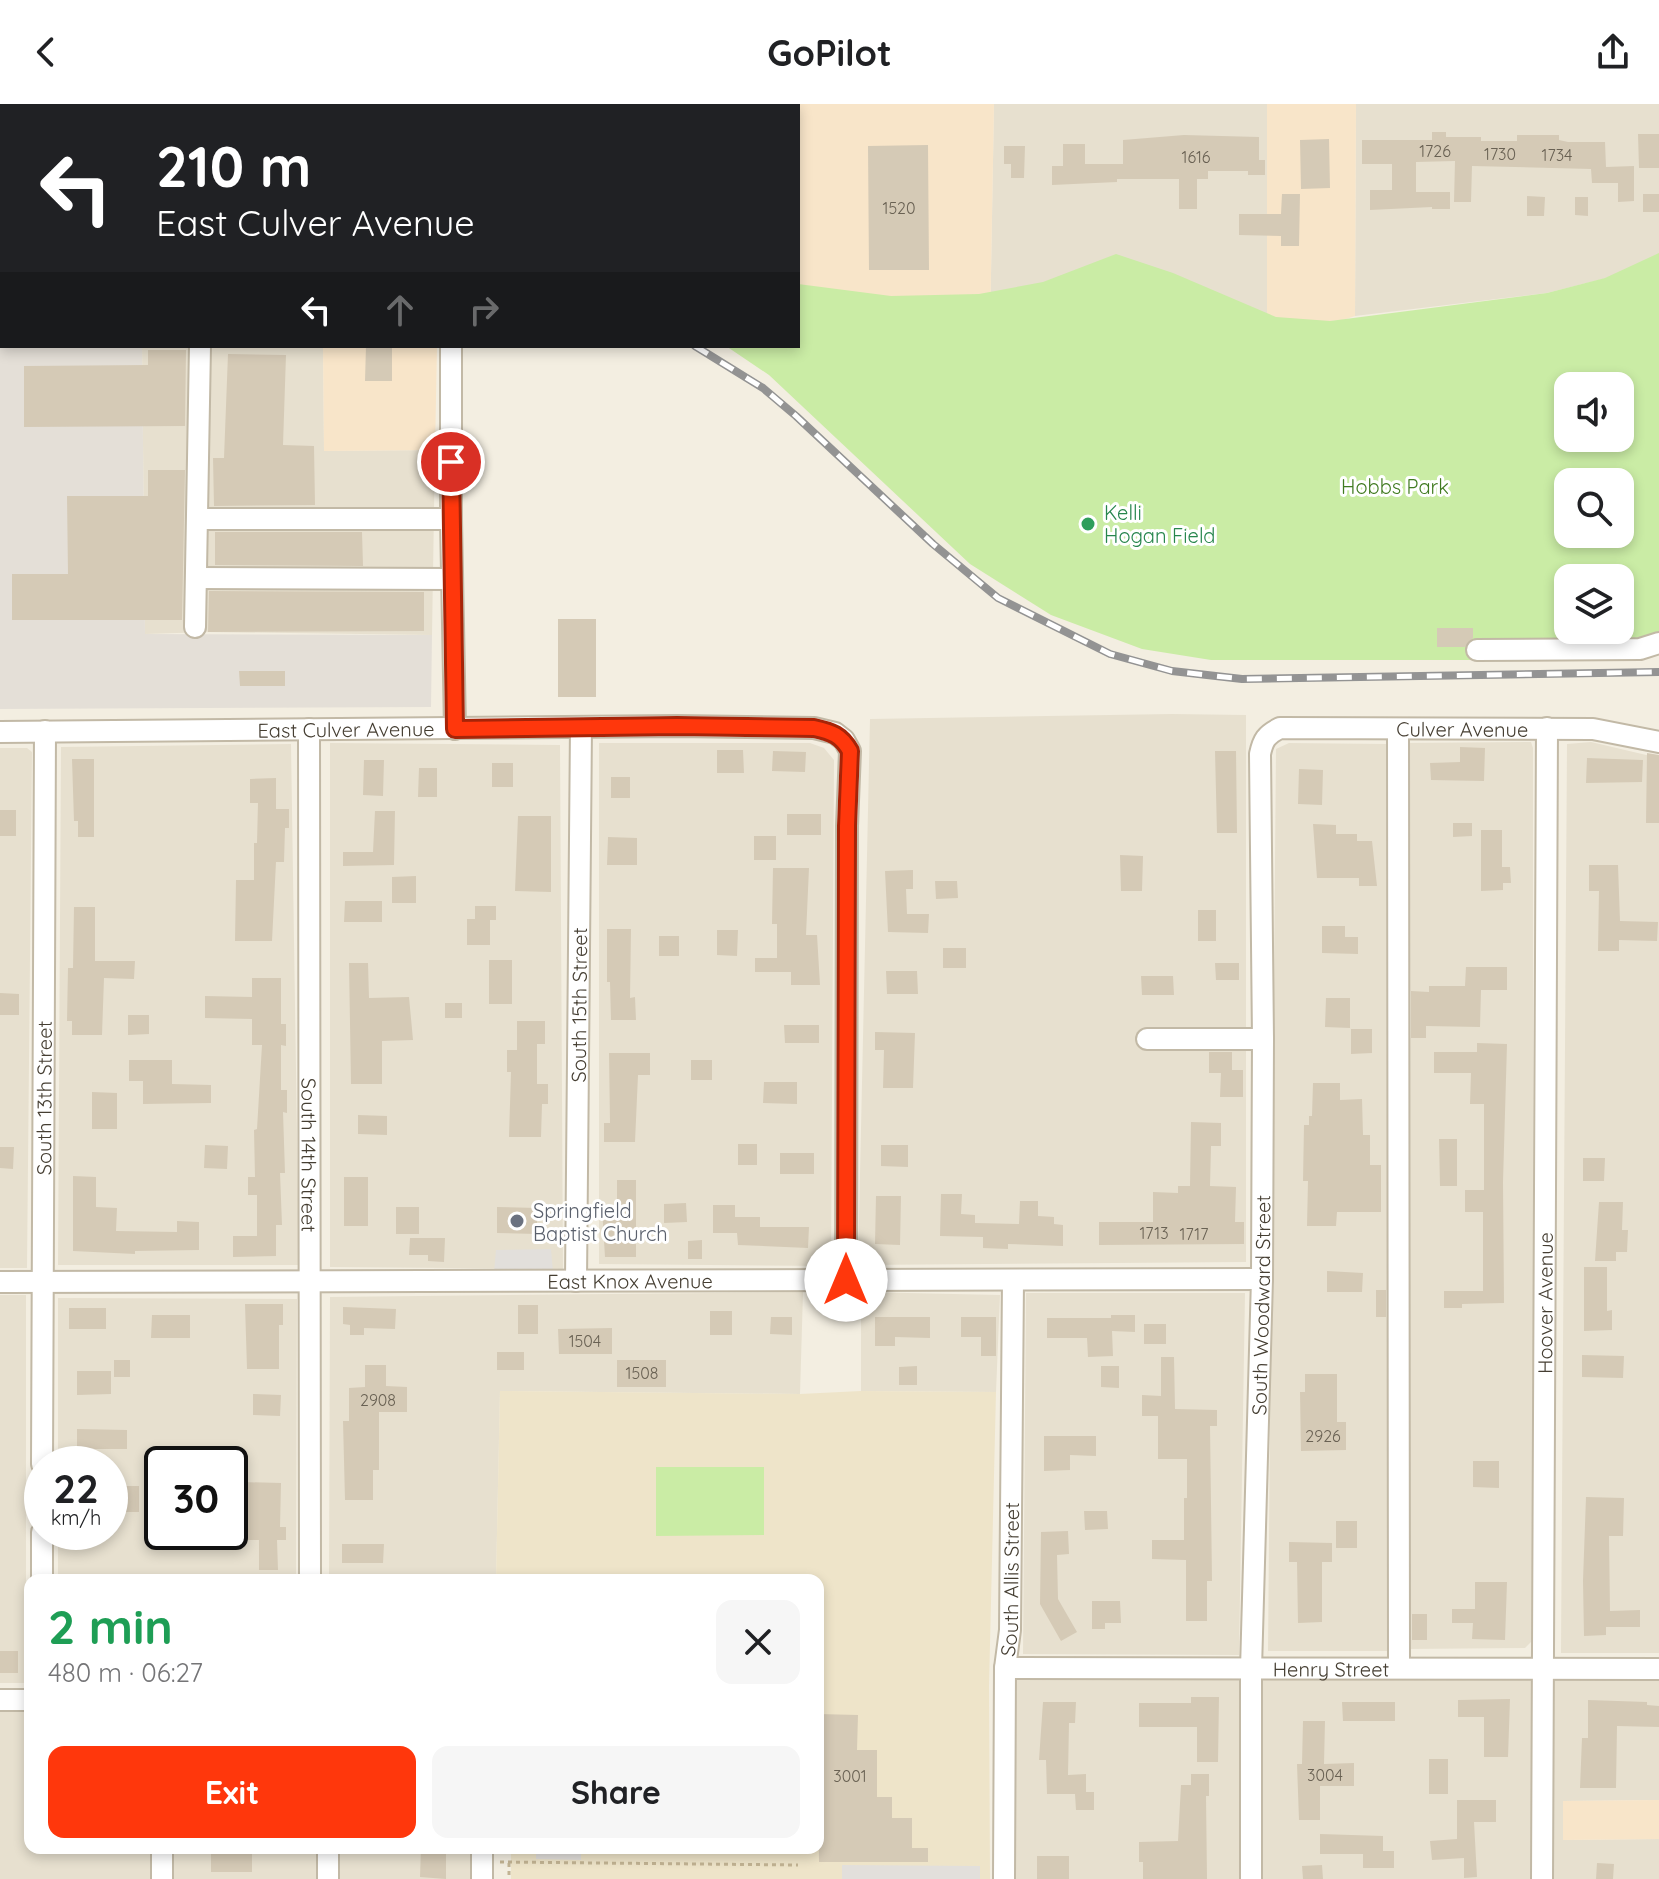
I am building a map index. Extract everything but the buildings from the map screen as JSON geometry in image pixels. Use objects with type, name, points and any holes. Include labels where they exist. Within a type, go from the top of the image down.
[{"type":"street","points":[[195,627],[200,348]]},
{"type":"street","points":[[451,348],[455,729]]},
{"type":"street","points":[[198,519],[451,519]]},
{"type":"street","points":[[197,578],[452,579]]},
{"type":"street","points":[[1477,650],[1640,649],[1659,643]]},
{"type":"street","name":"East Culver Avenue","points":[[0,732],[581,727],[814,728],[835,733],[844,740],[850,751],[847,826],[846,1280]]},
{"type":"street","name":"South 15th Street","points":[[576,1281],[581,727]]},
{"type":"street","name":"Culver Avenue","points":[[1267,734],[1280,728],[1547,728],[1616,732],[1659,742]]},
{"type":"street","name":"Hoover Avenue","points":[[1542,1879],[1547,728]]},
{"type":"street","name":"South 14th Street","points":[[309,729],[310,1574]]},
{"type":"street","points":[[1398,729],[1399,1668]]},
{"type":"street","name":"South 13th Street","points":[[42,1446],[45,731]]},
{"type":"street","name":"South Woodward Street","points":[[1251,1879],[1251,1669],[1262,1279],[1260,754],[1267,734]]},
{"type":"street","points":[[1147,1039],[1263,1039]]},
{"type":"street","name":"East Knox Avenue","points":[[0,1282],[1262,1279]]},
{"type":"street","name":"South Allis Street","points":[[1004,1879],[1013,1280]]},
{"type":"street","points":[[42,1550],[42,1574]]},
{"type":"street","name":"Henry Street","points":[[1005,1668],[1659,1669]]},
{"type":"street","points":[[0,1700],[24,1700]]},
{"type":"street","points":[[162,1854],[162,1879]]},
{"type":"street","points":[[328,1854],[328,1879]]},
{"type":"path","points":[[485,1863],[798,1865]]},
{"type":"path","points":[[509,1863],[509,1879]]},
{"type":"shaded area","points":[[800,104],[994,104],[990,331],[800,329]]},
{"type":"shaded area","points":[[994,104],[1267,104],[1267,326],[990,331]]},
{"type":"shaded area","points":[[1267,104],[1356,104],[1355,316],[1343,320],[1267,326]]},
{"type":"shaded area","points":[[1356,104],[1659,104],[1659,265],[1547,293],[1355,316]]},
{"type":"shaded area","points":[[0,348],[142,348],[145,634],[432,635],[431,707],[0,709]]},
{"type":"shaded area","points":[[142,348],[323,348],[324,451],[435,450],[432,635],[145,634]]},
{"type":"shaded area","points":[[323,348],[437,348],[435,450],[324,451]]},
{"type":"shaded area","points":[[1246,715],[1246,1262],[858,1265],[870,719]]},
{"type":"shaded area","points":[[1531,742],[1533,1640],[1525,1648],[1404,1649],[1403,743]]},
{"type":"shaded area","points":[[1591,742],[1659,758],[1659,1653],[1561,1653],[1567,744]]},
{"type":"shaded area","points":[[330,743],[560,745],[563,1269],[330,1267]]},
{"type":"shaded area","points":[[599,743],[810,743],[824,748],[834,760],[831,1266],[599,1264]]},
{"type":"shaded area","points":[[1289,743],[1387,744],[1390,1651],[1268,1651],[1276,749]]},
{"type":"shaded area","points":[[291,744],[299,1265],[58,1265],[61,747]]},
{"type":"shaded area","points":[[0,748],[27,748],[32,752],[27,1268],[0,1268]]},
{"type":"shaded area","points":[[551,1249],[553,1272],[494,1272],[496,1250]]},
{"type":"shaded area","points":[[803,1292],[800,1394],[500,1391],[496,1574],[329,1574],[330,1297]]},
{"type":"shaded area","points":[[861,1292],[1000,1295],[996,1392],[861,1391]]},
{"type":"shaded area","points":[[1026,1293],[1245,1293],[1239,1655],[1023,1654]]},
{"type":"shaded area","points":[[0,1295],[26,1295],[24,1683],[0,1683]]},
{"type":"shaded area","points":[[58,1298],[297,1299],[296,1574],[58,1574],[58,1550],[128,1550],[128,1446],[58,1446]]},
{"type":"shaded area","points":[[500,1391],[996,1392],[989,1686],[990,1879],[511,1879],[511,1854],[824,1854],[824,1574],[496,1574]]},
{"type":"shaded area","points":[[1016,1676],[1659,1677],[1659,1800],[1563,1801],[1563,1840],[1659,1839],[1659,1879],[1014,1879]]},
{"type":"shaded area","points":[[24,1707],[24,1854],[474,1854],[474,1879],[0,1879],[0,1708]]},
{"type":"shaded area","points":[[1659,1800],[1659,1839],[1563,1840],[1563,1801]]},
{"type":"shaded area","points":[[536,1854],[581,1854],[581,1860],[536,1859]]},
{"type":"shaded area","points":[[842,1865],[980,1866],[980,1879],[842,1879]]},
{"type":"green space","name":"Hobbs Park","points":[[1659,253],[1659,653],[1636,657],[1555,660],[1211,660],[1142,649],[1051,615],[970,564],[769,375],[729,348],[800,348],[800,284],[891,296],[979,294],[1043,282],[1116,254],[1173,273],[1276,317],[1330,321],[1547,293],[1605,278]]},
{"type":"green space","points":[[656,1467],[764,1467],[764,1535],[656,1536]]},
{"type":"railway","points":[[698,348],[763,388],[933,544],[998,598],[1110,654],[1172,671],[1242,679],[1659,672]]},
{"type":"place","name":"Kelli Hogan Field","points":[[1088,524]]},
{"type":"place","name":"Springfield Baptist Church","points":[[517,1221]]},
{"type":"route","points":[[451,462],[455,729],[814,728],[835,733],[844,740],[850,751],[847,826],[846,1280]]}]
